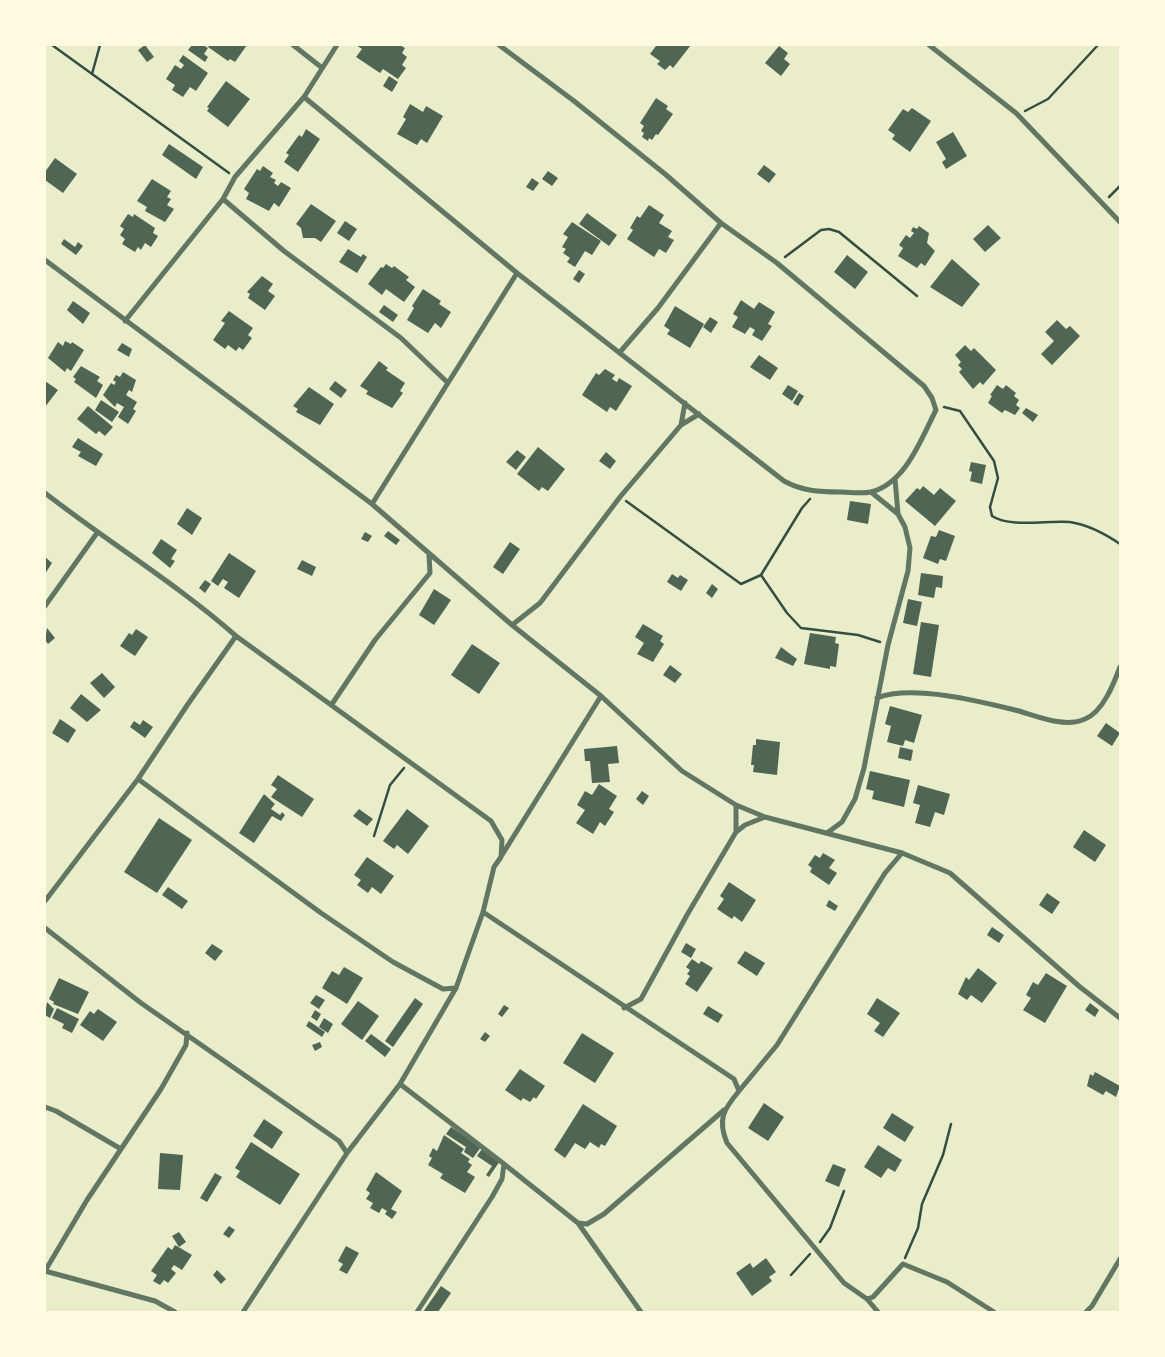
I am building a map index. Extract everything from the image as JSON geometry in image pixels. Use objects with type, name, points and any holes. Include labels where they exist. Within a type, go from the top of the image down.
[{"type":"street","points":[[293,45],[321,67]]},
{"type":"street","points":[[125,322],[223,199],[235,178],[304,97],[321,67],[337,45]]},
{"type":"street","points":[[304,97],[517,273],[784,481],[798,489],[816,492],[870,492],[895,479],[913,454],[936,410],[932,398],[924,386],[777,262],[721,224],[627,143],[499,45]]},
{"type":"street","points":[[929,45],[1016,113],[1120,222]]},
{"type":"street","points":[[223,199],[284,251],[401,338],[448,383]]},
{"type":"street","points":[[620,352],[658,308],[721,224]]},
{"type":"street","points":[[45,260],[125,322],[372,504],[512,625],[601,696],[682,771],[736,805],[765,817],[902,853],[950,873],[1080,987],[1120,1018]]},
{"type":"street","points":[[372,504],[517,273]]},
{"type":"street","points":[[680,425],[685,403]]},
{"type":"street","points":[[512,625],[540,603],[620,497],[680,425],[699,414]]},
{"type":"street","points":[[827,833],[842,822],[855,799],[864,768],[888,645],[908,571],[909,556],[905,527],[898,514],[895,479]]},
{"type":"street","points":[[870,492],[898,514]]},
{"type":"street","points":[[45,493],[97,533],[211,614],[236,636],[491,820],[502,840],[501,857]]},
{"type":"street","points":[[45,606],[97,533]]},
{"type":"street","points":[[332,704],[375,640],[430,574],[429,554]]},
{"type":"street","points":[[45,901],[138,779],[236,636]]},
{"type":"street","points":[[877,698],[890,692],[966,697],[1052,720],[1073,722],[1087,719],[1109,696],[1120,666]]},
{"type":"street","points":[[243,1312],[347,1153],[400,1084],[456,988],[483,912],[494,867],[601,696]]},
{"type":"street","points":[[138,779],[321,913],[393,962],[443,989],[456,988]]},
{"type":"street","points":[[736,805],[736,832]]},
{"type":"street","points":[[624,1008],[641,999],[686,915],[736,832],[745,825],[765,817]]},
{"type":"street","points":[[578,1224],[587,1224],[604,1214],[724,1110],[777,1045],[885,873],[902,853]]},
{"type":"street","points":[[483,912],[624,1008],[734,1079],[739,1091]]},
{"type":"street","points":[[47,931],[141,1003],[187,1033],[339,1141],[347,1153]]},
{"type":"street","points":[[175,1312],[155,1301],[45,1271],[87,1200],[178,1059],[186,1045],[187,1033]]},
{"type":"street","points":[[400,1084],[578,1224],[641,1312]]},
{"type":"street","points":[[45,1107],[56,1111],[121,1149]]},
{"type":"street","points":[[724,1110],[723,1133],[727,1143],[844,1283],[867,1299],[878,1312]]},
{"type":"street","points":[[417,1312],[492,1197],[502,1179],[504,1164]]},
{"type":"street","points":[[1086,1312],[1092,1306],[1120,1259]]},
{"type":"street","points":[[867,1299],[873,1297],[903,1264],[947,1282],[994,1312]]},
{"type":"path","points":[[52,45],[235,178]]},
{"type":"path","points":[[92,74],[100,45]]},
{"type":"path","points":[[1016,113],[1028,110],[1048,98],[1098,45]]},
{"type":"path","points":[[1102,203],[1120,186]]},
{"type":"path","points":[[777,262],[821,230],[829,229],[838,232],[917,296]]},
{"type":"path","points":[[936,410],[945,407],[960,411],[994,461],[998,478],[990,508],[992,516],[998,520],[1009,522],[1069,522],[1088,526],[1120,544]]},
{"type":"path","points":[[620,497],[741,584],[761,576],[802,508],[816,492]]},
{"type":"path","points":[[761,576],[787,613],[801,628],[858,635],[888,645]]},
{"type":"path","points":[[374,836],[390,785],[410,761]]},
{"type":"path","points":[[903,1264],[918,1228],[922,1204],[943,1155],[951,1124]]},
{"type":"path","points":[[791,1275],[830,1228],[844,1191]]},
{"type":"building","points":[[145,45],[154,57],[147,62],[138,50]]},
{"type":"building","points":[[192,45],[203,45],[208,48],[204,54],[208,57],[205,62],[188,50]]},
{"type":"building","points":[[209,45],[247,45],[235,62],[230,59],[228,61],[208,47]]},
{"type":"building","points":[[356,45],[400,45],[405,48],[402,53],[407,57],[402,65],[406,68],[398,79],[383,69],[380,73],[356,57],[362,49]]},
{"type":"building","points":[[655,45],[691,45],[673,68],[670,65],[665,70],[657,64],[660,61],[650,54]]},
{"type":"building","points":[[779,46],[788,53],[784,59],[790,64],[781,76],[765,63]]},
{"type":"building","points":[[183,55],[208,73],[196,91],[190,87],[183,97],[172,90],[175,85],[166,79],[175,65],[181,69],[184,65],[179,61]]},
{"type":"building","points":[[389,76],[398,82],[392,92],[383,86]]},
{"type":"building","points":[[226,81],[250,99],[228,127],[207,111],[209,108],[207,107]]},
{"type":"building","points":[[656,98],[668,106],[666,109],[673,114],[658,135],[656,134],[652,140],[649,138],[648,141],[642,137],[644,133],[641,131],[644,126],[640,123]]},
{"type":"building","points":[[410,104],[423,112],[426,106],[443,116],[427,143],[421,139],[417,145],[397,134],[406,119],[403,117]]},
{"type":"building","points":[[912,108],[931,121],[910,152],[892,139],[895,135],[888,130],[903,109],[908,112]]},
{"type":"building","points":[[306,129],[320,139],[298,172],[284,162],[289,155],[286,153],[299,135],[302,137]]},
{"type":"building","points":[[953,132],[967,156],[946,169],[942,162],[946,159],[936,142]]},
{"type":"building","points":[[169,144],[203,167],[196,179],[162,155]]},
{"type":"building","points":[[55,158],[77,174],[63,193],[45,180],[45,172]]},
{"type":"building","points":[[764,165],[776,174],[769,183],[757,174]]},
{"type":"building","points":[[263,166],[273,173],[270,177],[276,180],[274,183],[278,186],[281,182],[291,188],[279,207],[274,203],[269,211],[246,199],[249,193],[244,189],[257,169],[260,171]]},
{"type":"building","points":[[548,171],[558,178],[552,186],[542,179]]},
{"type":"building","points":[[532,178],[539,183],[533,191],[526,187]]},
{"type":"building","points":[[152,179],[171,191],[167,197],[171,199],[167,205],[174,209],[165,222],[145,211],[147,207],[137,201]]},
{"type":"building","points":[[311,204],[336,221],[321,242],[315,238],[303,238],[301,228],[296,224]]},
{"type":"building","points":[[649,205],[664,215],[659,223],[672,231],[668,237],[674,240],[666,253],[659,249],[654,257],[627,239],[633,230],[630,228],[637,216],[640,218]]},
{"type":"building","points":[[587,213],[617,235],[609,246],[579,224]]},
{"type":"building","points":[[128,214],[133,217],[134,214],[155,228],[153,233],[158,236],[151,247],[145,243],[141,250],[138,247],[135,252],[122,244],[125,239],[120,235],[124,229],[120,226]]},
{"type":"building","points":[[345,221],[357,229],[349,241],[337,233]]},
{"type":"building","points":[[572,222],[601,241],[592,255],[585,251],[575,267],[567,262],[570,258],[563,253],[566,249],[562,247],[568,237],[563,234]]},
{"type":"building","points":[[988,225],[1001,238],[985,252],[973,239]]},
{"type":"building","points":[[919,226],[929,233],[927,243],[935,251],[925,266],[921,263],[917,268],[898,256],[903,248],[899,245],[906,235],[910,238],[914,233],[911,231],[913,227],[917,229]]},
{"type":"building","points":[[64,239],[75,247],[78,242],[83,246],[76,255],[61,244]]},
{"type":"building","points":[[348,249],[361,257],[363,254],[367,257],[357,273],[339,262]]},
{"type":"building","points":[[847,255],[868,272],[855,289],[834,272]]},
{"type":"building","points":[[952,259],[980,284],[962,307],[930,287]]},
{"type":"building","points":[[386,264],[392,268],[394,266],[409,277],[406,280],[415,287],[404,302],[386,289],[382,295],[368,284],[381,267],[383,268]]},
{"type":"building","points":[[579,270],[585,274],[579,283],[573,279]]},
{"type":"building","points":[[262,276],[273,284],[268,291],[275,296],[265,310],[248,298],[250,294],[247,292]]},
{"type":"building","points":[[423,289],[441,301],[439,304],[451,312],[441,328],[435,323],[428,333],[407,320],[414,308],[412,306]]},
{"type":"building","points":[[741,300],[754,309],[759,302],[775,312],[768,324],[772,326],[762,341],[752,335],[755,330],[750,327],[745,334],[732,327],[738,317],[733,314]]},
{"type":"building","points":[[73,301],[90,313],[83,324],[67,310]]},
{"type":"building","points":[[384,305],[398,315],[393,322],[379,312]]},
{"type":"building","points":[[675,306],[704,324],[690,348],[667,334],[670,330],[664,326]]},
{"type":"building","points":[[229,311],[253,328],[248,335],[252,338],[243,350],[239,347],[236,351],[228,345],[225,349],[213,340],[225,323],[221,321]]},
{"type":"building","points":[[710,317],[718,322],[711,333],[703,327]]},
{"type":"building","points":[[1057,320],[1066,329],[1070,326],[1080,336],[1052,365],[1041,354],[1054,341],[1045,332]]},
{"type":"building","points":[[65,341],[71,344],[72,342],[84,350],[71,371],[67,368],[65,372],[48,358],[58,342],[63,346]]},
{"type":"building","points":[[122,343],[132,349],[129,357],[117,350]]},
{"type":"building","points":[[965,345],[971,351],[974,348],[996,370],[983,385],[980,382],[973,389],[959,372],[962,369],[958,365],[961,362],[955,355]]},
{"type":"building","points":[[759,355],[778,368],[770,380],[750,367]]},
{"type":"building","points":[[379,361],[388,368],[386,370],[405,383],[400,391],[403,393],[392,408],[366,394],[368,391],[360,386]]},
{"type":"building","points":[[81,366],[100,377],[97,381],[103,385],[96,398],[74,382],[76,379],[73,377]]},
{"type":"building","points":[[605,369],[615,375],[612,379],[617,382],[619,378],[632,386],[616,411],[610,407],[607,412],[582,395],[596,373],[599,375]]},
{"type":"building","points":[[123,372],[136,380],[132,392],[129,390],[126,395],[137,402],[133,409],[136,411],[128,424],[118,417],[124,407],[117,403],[115,407],[103,395],[111,383],[114,385],[116,382],[113,380],[116,375],[120,377]]},
{"type":"building","points":[[45,381],[58,390],[45,407]]},
{"type":"building","points":[[335,381],[347,390],[341,398],[329,389]]},
{"type":"building","points":[[788,385],[798,391],[792,401],[782,394]]},
{"type":"building","points":[[997,385],[1003,389],[1006,385],[1016,393],[1014,396],[1019,400],[1016,405],[1020,408],[1015,415],[1005,410],[1002,413],[988,403],[992,396],[990,395]]},
{"type":"building","points":[[309,387],[334,404],[320,425],[296,412],[298,409],[293,406]]},
{"type":"building","points":[[799,393],[804,396],[798,406],[793,403]]},
{"type":"building","points":[[101,400],[119,412],[112,422],[95,410]]},
{"type":"building","points":[[88,406],[113,427],[105,436],[99,431],[96,434],[77,419]]},
{"type":"building","points":[[1026,408],[1038,415],[1033,422],[1022,413]]},
{"type":"building","points":[[78,438],[103,454],[96,466],[78,456],[81,452],[72,447]]},
{"type":"building","points":[[538,447],[565,469],[548,491],[542,487],[539,491],[517,474]]},
{"type":"building","points":[[517,450],[526,457],[516,470],[506,462]]},
{"type":"building","points":[[606,452],[616,461],[610,469],[599,461]]},
{"type":"building","points":[[971,462],[986,465],[982,484],[970,481],[972,472],[969,471]]},
{"type":"building","points":[[923,486],[934,495],[940,488],[956,501],[935,526],[905,501],[917,488],[920,490]]},
{"type":"building","points":[[850,501],[871,504],[868,524],[847,520]]},
{"type":"building","points":[[187,508],[202,518],[192,535],[177,524]]},
{"type":"building","points":[[939,530],[955,536],[946,561],[940,559],[938,564],[923,558],[931,536],[936,537]]},
{"type":"building","points":[[388,531],[400,540],[396,545],[384,536]]},
{"type":"building","points":[[365,532],[372,536],[368,542],[361,539]]},
{"type":"building","points":[[161,539],[177,550],[171,559],[175,561],[170,568],[152,553]]},
{"type":"building","points":[[510,542],[520,549],[503,574],[493,567]]},
{"type":"building","points":[[229,553],[256,571],[239,598],[224,588],[228,582],[223,579],[218,586],[211,581]]},
{"type":"building","points":[[45,557],[52,563],[45,574]]},
{"type":"building","points":[[302,560],[316,567],[312,576],[297,569]]},
{"type":"building","points":[[921,573],[943,576],[942,588],[936,587],[934,598],[918,595]]},
{"type":"building","points":[[672,574],[678,578],[680,575],[688,580],[681,591],[667,582]]},
{"type":"building","points":[[205,580],[211,584],[205,593],[199,588]]},
{"type":"building","points":[[712,584],[718,589],[712,598],[706,593]]},
{"type":"building","points":[[434,589],[451,600],[434,625],[419,615]]},
{"type":"building","points":[[908,599],[922,602],[917,626],[903,623]]},
{"type":"building","points":[[921,622],[939,625],[931,677],[913,674]]},
{"type":"building","points":[[643,624],[663,636],[660,641],[664,644],[653,662],[637,654],[644,643],[635,637]]},
{"type":"building","points":[[47,628],[55,638],[48,644],[45,640]]},
{"type":"building","points":[[136,629],[148,637],[135,656],[120,646],[129,633],[132,635]]},
{"type":"building","points":[[810,633],[836,637],[835,643],[839,644],[836,667],[830,666],[830,669],[804,664]]},
{"type":"building","points":[[472,644],[500,663],[479,694],[451,675]]},
{"type":"building","points":[[781,647],[797,659],[793,666],[775,658]]},
{"type":"building","points":[[670,665],[682,674],[675,683],[663,675]]},
{"type":"building","points":[[102,673],[115,687],[104,698],[90,683]]},
{"type":"building","points":[[81,694],[101,710],[87,722],[70,708]]},
{"type":"building","points":[[890,706],[922,715],[914,743],[905,740],[903,746],[887,742],[891,726],[885,724]]},
{"type":"building","points":[[60,719],[76,730],[68,743],[52,733]]},
{"type":"building","points":[[143,720],[153,727],[145,738],[130,727],[134,721],[140,725]]},
{"type":"building","points":[[1106,723],[1120,733],[1112,746],[1097,736]]},
{"type":"building","points":[[756,739],[780,742],[777,775],[753,772],[754,765],[751,765],[753,745],[756,745]]},
{"type":"building","points":[[617,746],[619,763],[608,764],[610,782],[592,783],[590,761],[585,761],[584,749]]},
{"type":"building","points":[[900,747],[913,750],[911,761],[898,758]]},
{"type":"building","points":[[870,771],[910,780],[904,807],[872,799],[874,791],[866,789]]},
{"type":"building","points":[[278,775],[314,799],[302,817],[271,797],[277,789],[271,785]]},
{"type":"building","points":[[599,784],[617,796],[609,809],[614,812],[605,826],[600,822],[593,834],[576,823],[585,810],[577,805],[585,791],[592,795]]},
{"type":"building","points":[[918,785],[950,794],[944,815],[935,812],[930,827],[915,823],[920,805],[913,803]]},
{"type":"building","points":[[642,791],[649,796],[643,805],[636,799]]},
{"type":"building","points":[[264,794],[275,804],[271,809],[280,815],[282,812],[285,815],[281,821],[272,816],[254,843],[239,833]]},
{"type":"building","points":[[359,809],[373,819],[367,826],[353,816]]},
{"type":"building","points":[[407,809],[429,826],[408,854],[397,845],[394,849],[383,841]]},
{"type":"building","points":[[159,818],[192,840],[157,893],[124,872]]},
{"type":"building","points":[[1084,830],[1106,845],[1095,862],[1073,847]]},
{"type":"building","points":[[823,853],[835,860],[829,868],[837,873],[829,885],[810,872],[812,868],[808,865],[815,855],[820,858]]},
{"type":"building","points":[[367,857],[394,876],[381,894],[372,887],[368,893],[357,885],[361,880],[354,875]]},
{"type":"building","points":[[729,882],[756,900],[742,922],[734,916],[732,919],[717,909],[724,899],[720,896]]},
{"type":"building","points":[[168,887],[188,901],[182,909],[162,895]]},
{"type":"building","points":[[1047,893],[1060,902],[1052,914],[1039,905]]},
{"type":"building","points":[[829,900],[838,906],[835,911],[826,906]]},
{"type":"building","points":[[992,927],[1004,935],[999,943],[987,935]]},
{"type":"building","points":[[686,943],[696,949],[691,958],[681,952]]},
{"type":"building","points":[[212,944],[223,951],[215,961],[205,953]]},
{"type":"building","points":[[745,951],[765,963],[757,976],[737,963]]},
{"type":"building","points":[[692,959],[699,964],[701,961],[713,968],[697,992],[685,984],[690,976],[687,974],[690,970],[686,967]]},
{"type":"building","points":[[344,967],[363,978],[347,1004],[322,988],[332,971],[339,975]]},
{"type":"building","points":[[978,968],[997,983],[982,1003],[971,995],[967,1000],[958,994],[966,977],[969,980]]},
{"type":"building","points":[[1046,973],[1067,986],[1045,1023],[1023,1010],[1031,998],[1026,995],[1033,982],[1038,985]]},
{"type":"building","points":[[59,978],[89,992],[78,1014],[53,1004],[54,1002],[49,999]]},
{"type":"building","points":[[316,995],[325,1000],[319,1009],[310,1003]]},
{"type":"building","points":[[415,998],[423,1004],[393,1047],[385,1041]]},
{"type":"building","points":[[877,998],[900,1013],[883,1037],[874,1031],[880,1023],[867,1014]]},
{"type":"building","points":[[358,1001],[379,1016],[362,1040],[341,1024]]},
{"type":"building","points":[[47,1002],[54,1009],[50,1018],[45,1015]]},
{"type":"building","points":[[1090,1003],[1099,1010],[1095,1017],[1085,1010]]},
{"type":"building","points":[[504,1005],[509,1008],[502,1017],[498,1014]]},
{"type":"building","points":[[708,1006],[723,1015],[718,1023],[703,1014]]},
{"type":"building","points":[[57,1008],[79,1019],[72,1033],[62,1028],[64,1024],[52,1018]]},
{"type":"building","points":[[98,1009],[117,1022],[103,1041],[80,1025],[90,1011],[94,1014]]},
{"type":"building","points":[[315,1010],[321,1014],[317,1021],[311,1017]]},
{"type":"building","points":[[324,1018],[333,1024],[328,1033],[319,1027]]},
{"type":"building","points":[[309,1021],[325,1032],[322,1037],[306,1026]]},
{"type":"building","points":[[485,1032],[490,1036],[485,1042],[480,1039]]},
{"type":"building","points":[[582,1033],[614,1053],[595,1083],[563,1063]]},
{"type":"building","points":[[371,1034],[391,1049],[385,1057],[365,1041]]},
{"type":"building","points":[[320,1042],[322,1047],[315,1051],[312,1045]]},
{"type":"building","points":[[520,1069],[545,1086],[536,1099],[534,1097],[530,1102],[523,1098],[521,1101],[505,1090]]},
{"type":"building","points":[[1095,1072],[1120,1086],[1116,1097],[1106,1091],[1103,1095],[1087,1086],[1090,1074],[1093,1076]]},
{"type":"building","points":[[764,1103],[784,1117],[768,1141],[748,1128]]},
{"type":"building","points":[[583,1104],[617,1126],[605,1146],[601,1144],[599,1148],[590,1142],[585,1149],[575,1143],[565,1158],[554,1150]]},
{"type":"building","points":[[892,1113],[914,1127],[905,1142],[883,1128]]},
{"type":"building","points":[[264,1119],[283,1132],[272,1149],[253,1136]]},
{"type":"building","points":[[451,1127],[481,1147],[473,1158],[464,1152],[466,1147],[446,1134]]},
{"type":"building","points":[[444,1135],[464,1149],[461,1153],[470,1159],[468,1162],[472,1165],[467,1172],[475,1177],[465,1193],[440,1178],[443,1174],[428,1165],[432,1158],[429,1156],[433,1148],[437,1151]]},
{"type":"building","points":[[251,1142],[300,1174],[280,1205],[236,1177],[240,1171],[235,1168]]},
{"type":"building","points":[[878,1145],[902,1160],[895,1172],[888,1168],[881,1178],[864,1167]]},
{"type":"building","points":[[482,1149],[500,1161],[489,1177],[486,1175],[492,1166],[477,1156]]},
{"type":"building","points":[[160,1153],[183,1155],[180,1190],[158,1189]]},
{"type":"building","points":[[833,1164],[846,1169],[839,1187],[825,1181]]},
{"type":"building","points":[[376,1172],[402,1191],[391,1209],[397,1212],[392,1219],[385,1214],[387,1211],[382,1208],[379,1213],[370,1208],[373,1203],[366,1199],[370,1193],[366,1190]]},
{"type":"building","points":[[215,1173],[222,1177],[207,1202],[200,1198]]},
{"type":"building","points":[[229,1226],[235,1230],[229,1238],[223,1234]]},
{"type":"building","points":[[179,1232],[186,1242],[179,1247],[172,1236]]},
{"type":"building","points":[[175,1245],[192,1255],[182,1270],[174,1265],[171,1269],[176,1273],[168,1283],[164,1280],[160,1285],[153,1281],[157,1275],[151,1271],[168,1247],[172,1250]]},
{"type":"building","points":[[346,1246],[359,1253],[347,1274],[339,1270],[343,1264],[338,1261]]},
{"type":"building","points":[[766,1258],[776,1272],[769,1277],[772,1281],[752,1296],[736,1273],[750,1263],[753,1268]]},
{"type":"building","points":[[217,1270],[226,1279],[221,1284],[213,1275]]},
{"type":"building","points":[[441,1286],[451,1293],[438,1312],[423,1312]]}]
